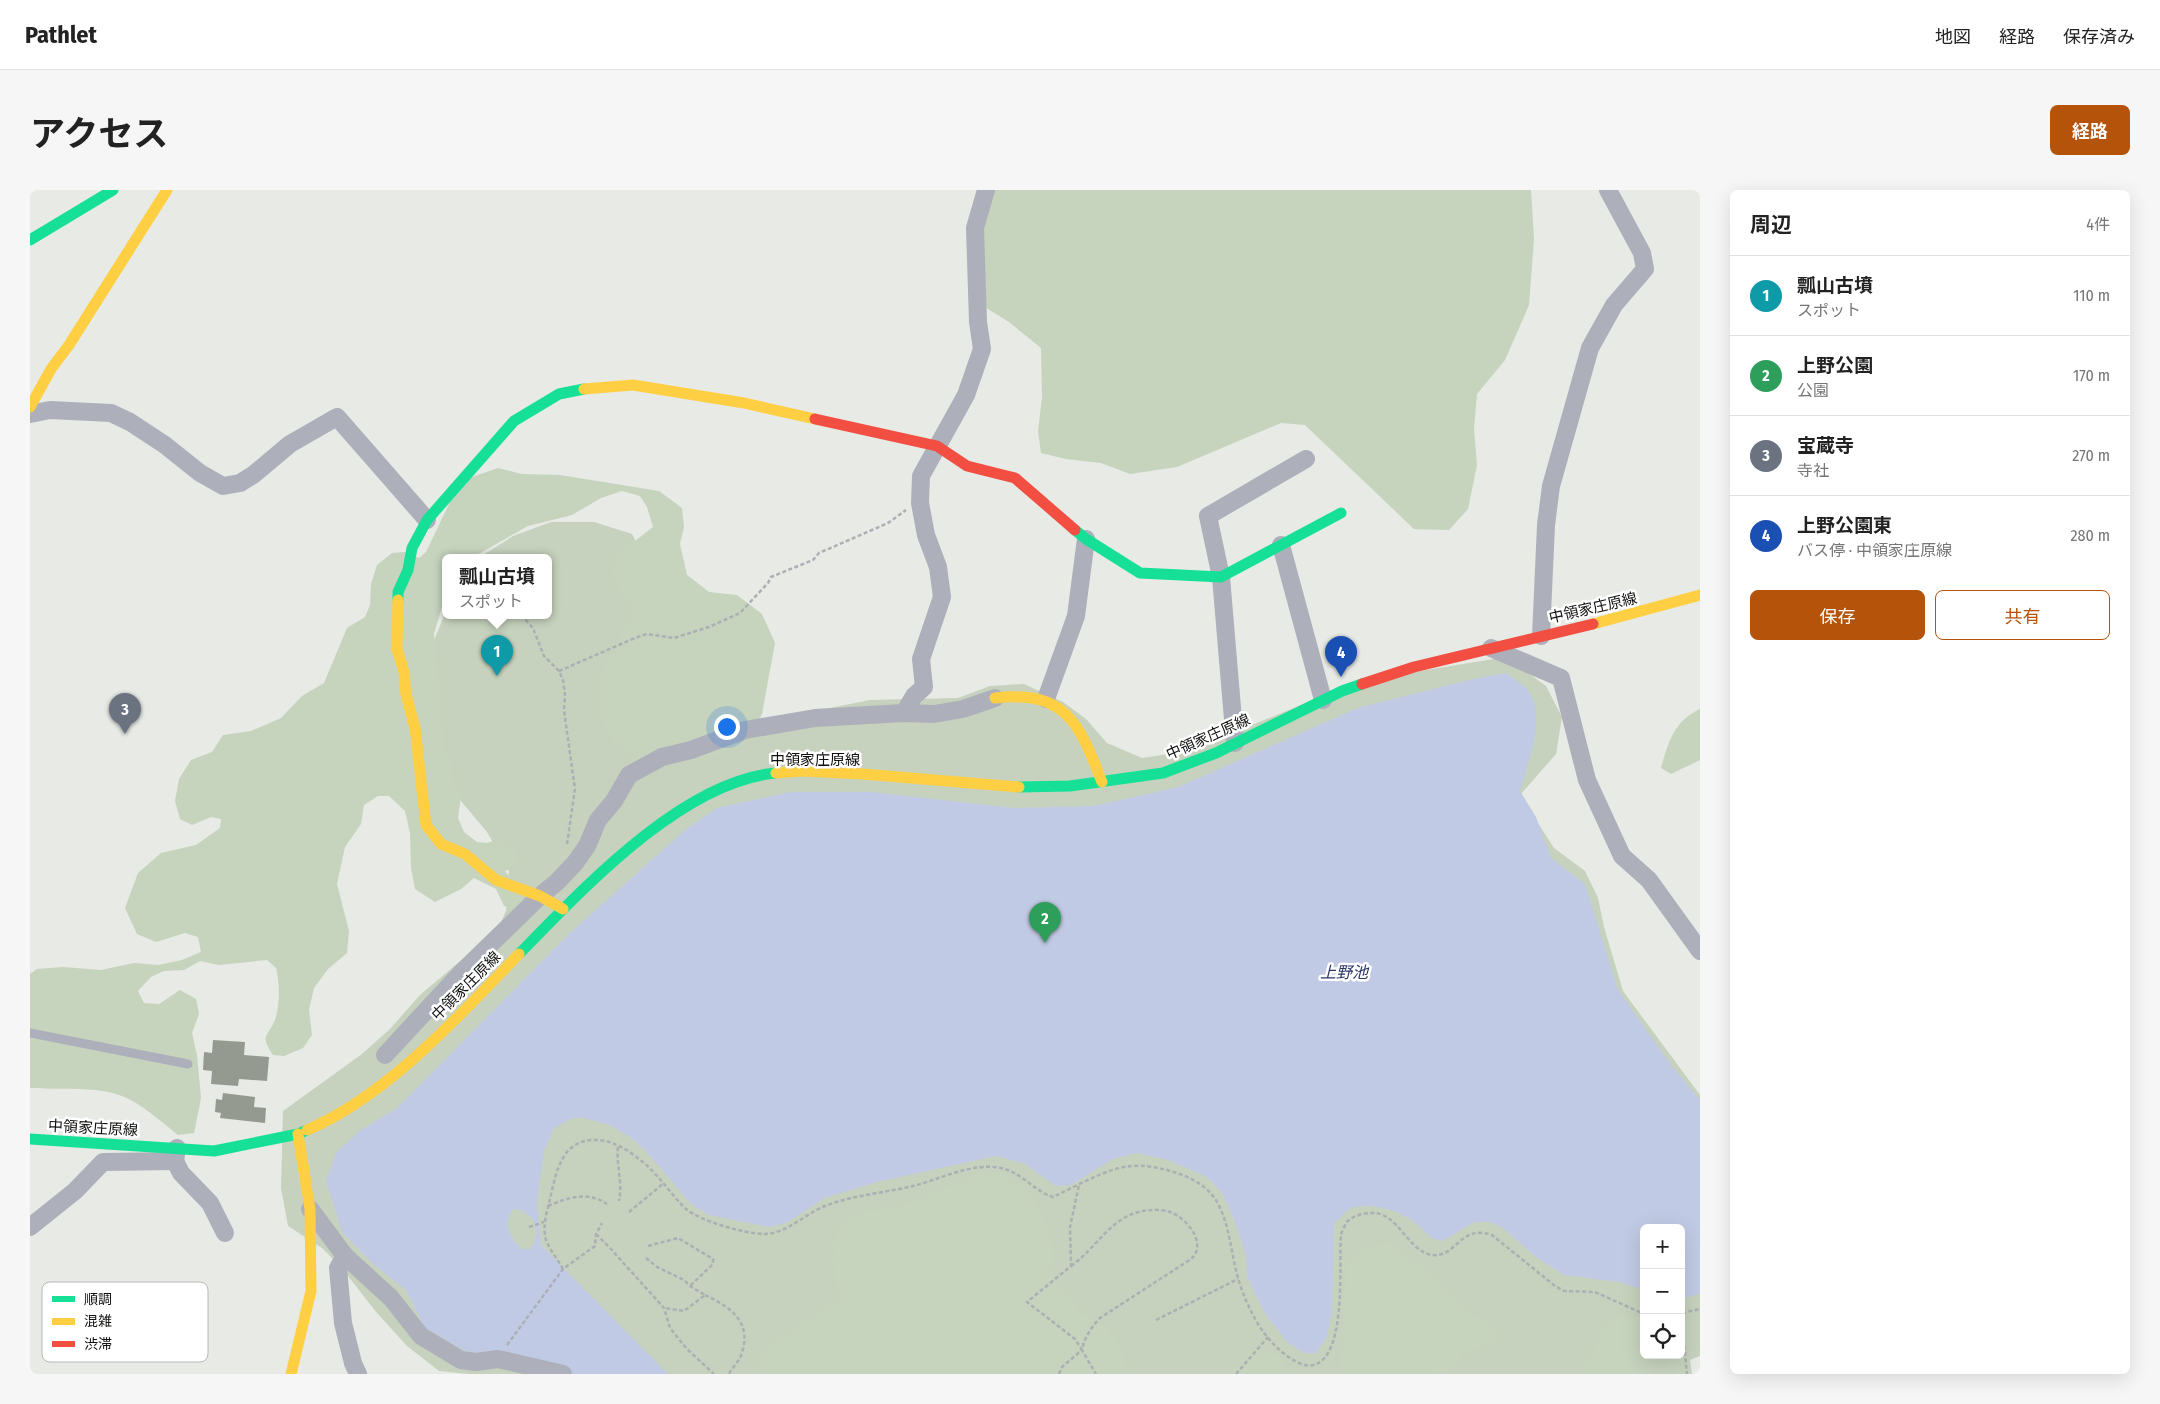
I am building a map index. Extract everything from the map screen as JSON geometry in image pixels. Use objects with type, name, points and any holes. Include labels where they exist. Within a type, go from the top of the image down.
[{"type":"street","points":[[30,407],[51,369],[69,345],[167,190]]},
{"type":"street","points":[[904,713],[914,696],[924,687],[921,659],[942,597],[938,567],[926,535],[920,503],[921,476],[966,395],[982,349],[978,322],[975,228],[986,190]]},
{"type":"street","points":[[1541,636],[1546,525],[1551,486],[1590,348],[1614,305],[1645,269],[1642,253],[1608,190]]},
{"type":"street","points":[[30,240],[102,192]]},
{"type":"street","points":[[562,909],[540,896],[496,880],[465,854],[440,844],[426,825],[415,728],[406,694],[404,672],[397,649],[398,592],[408,570],[412,548],[427,520],[514,421],[559,394],[586,388],[633,384],[800,414],[937,446],[967,466],[1015,478],[1086,539],[1140,573],[1221,577],[1341,513]]},
{"type":"street","points":[[30,414],[50,410],[111,413],[130,422],[165,445],[200,473],[223,486],[240,483],[253,475],[290,444],[337,417],[427,520]]},
{"type":"street","points":[[1235,743],[1221,577],[1208,516],[1306,459]]},
{"type":"street","points":[[1046,699],[1076,616],[1086,539]]},
{"type":"street","points":[[1281,545],[1323,700]]},
{"type":"street","name":"中領家庄原線","points":[[33,1141],[176,1155],[214,1151],[298,1134],[333,1119],[358,1103],[391,1077],[458,1017],[562,909],[641,837],[715,789],[766,774],[803,772],[863,774],[1034,788],[1102,782],[1163,773],[1216,753],[1342,691],[1414,666],[1620,618],[1700,595]]},
{"type":"street","points":[[1491,648],[1561,678],[1588,780],[1622,856],[1649,880],[1700,951]]},
{"type":"street","points":[[385,1055],[460,974],[540,896],[557,882],[574,863],[586,846],[598,820],[614,801],[629,775],[662,757],[691,750],[745,730],[772,724],[815,718],[904,713],[934,714],[963,709],[995,698],[1015,694],[1046,699],[1075,724],[1087,743],[1102,782]]},
{"type":"street","points":[[291,1374],[311,1291],[310,1209],[298,1134]]},
{"type":"street","points":[[30,1228],[74,1191],[103,1162],[176,1155],[181,1173],[210,1203],[225,1233]]},
{"type":"street","points":[[310,1209],[345,1256],[391,1298],[421,1336],[461,1360],[476,1362],[498,1359],[562,1374]]},
{"type":"street","points":[[345,1256],[338,1268],[343,1323],[353,1363],[358,1374]]},
{"type":"lane","points":[[30,1033],[188,1064]]},
{"type":"path","points":[[559,671],[634,638],[647,634],[674,638],[709,627],[740,613],[771,578],[813,560],[818,553],[888,523],[908,508],[920,503]]},
{"type":"path","points":[[525,619],[533,628],[544,656],[559,671],[563,680],[565,694],[564,711],[575,788],[567,844]]},
{"type":"path","points":[[563,1269],[546,1240],[544,1222],[556,1168],[564,1155],[575,1145],[594,1140],[609,1142],[638,1159],[664,1183],[686,1209],[701,1219],[762,1234],[776,1234],[825,1206],[846,1199],[915,1186],[936,1178],[988,1166],[1003,1168],[1017,1174],[1045,1194],[1054,1197],[1117,1168],[1134,1165],[1149,1166],[1176,1172],[1194,1180],[1217,1201],[1225,1223],[1238,1279],[1250,1311],[1278,1349],[1293,1361],[1307,1367],[1319,1366],[1328,1358],[1338,1320],[1341,1235],[1348,1221],[1360,1215],[1373,1213],[1384,1216],[1422,1250],[1432,1255],[1442,1254],[1469,1233],[1480,1231],[1492,1235],[1559,1289],[1564,1291],[1595,1292],[1640,1312]]},
{"type":"path","points":[[618,1146],[617,1164],[622,1186],[619,1201]]},
{"type":"path","points":[[629,1212],[664,1183]]},
{"type":"path","points":[[1071,1266],[1070,1227],[1079,1184]]},
{"type":"path","points":[[548,1206],[575,1196],[598,1198],[607,1204]]},
{"type":"path","points":[[1059,1374],[1062,1367],[1082,1350],[1084,1340],[1090,1329],[1100,1318],[1182,1266],[1196,1254],[1198,1245],[1189,1226],[1179,1217],[1160,1210],[1133,1214],[1112,1226],[1080,1260],[1026,1302],[1074,1339],[1082,1350],[1096,1374]]},
{"type":"path","points":[[529,1227],[544,1222]]},
{"type":"path","points":[[498,1359],[563,1269],[595,1246],[596,1234],[602,1223]]},
{"type":"path","points":[[596,1234],[664,1308],[670,1328],[687,1349],[714,1374]]},
{"type":"path","points":[[648,1246],[678,1238],[713,1259],[713,1264],[690,1286]]},
{"type":"path","points":[[646,1258],[670,1275],[684,1280],[690,1286],[732,1309],[743,1328],[744,1342],[739,1358],[729,1374]]},
{"type":"path","points":[[1156,1320],[1238,1279]]},
{"type":"path","points":[[664,1308],[684,1311],[705,1295]]},
{"type":"path","points":[[1685,1312],[1700,1309]]},
{"type":"path","points":[[1681,1314],[1687,1374]]},
{"type":"path","points":[[1236,1374],[1268,1337]]},
{"type":"green space","points":[[978,190],[1531,190],[1534,239],[1529,305],[1505,360],[1477,394],[1474,429],[1477,465],[1468,509],[1449,530],[1414,529],[1305,425],[1281,423],[1177,467],[1130,474],[1101,463],[1066,459],[1041,453],[1038,431],[1042,398],[1041,348],[1009,322],[983,306]]},
{"type":"green space","points":[[498,468],[522,474],[560,475],[659,491],[682,508],[684,527],[680,544],[687,575],[709,592],[737,595],[762,614],[775,643],[762,714],[747,741],[714,757],[666,765],[633,760],[613,740],[599,715],[598,680],[634,611],[611,577],[616,556],[653,527],[647,507],[640,496],[622,491],[601,498],[572,515],[528,526],[478,554],[442,554],[442,607],[434,634],[444,750],[450,760],[453,779],[461,796],[458,818],[464,832],[477,842],[487,843],[499,839],[515,850],[518,860],[515,868],[505,871],[524,895],[520,905],[514,908],[504,906],[496,889],[474,878],[461,889],[435,902],[415,889],[411,868],[410,833],[405,811],[389,796],[378,796],[364,805],[361,824],[345,847],[337,884],[349,931],[347,953],[328,969],[314,988],[309,1010],[312,1035],[303,1048],[284,1056],[273,1055],[266,1043],[266,1036],[277,1014],[279,994],[276,968],[267,960],[219,965],[200,961],[184,970],[164,971],[151,977],[138,991],[144,1003],[159,1004],[180,990],[196,999],[199,1014],[192,1033],[197,1055],[201,1098],[194,1133],[178,1135],[140,1106],[116,1094],[84,1089],[30,1088],[30,974],[37,969],[63,967],[101,970],[134,963],[158,965],[182,960],[201,952],[198,937],[185,933],[156,942],[137,934],[125,908],[138,873],[161,853],[196,845],[220,828],[221,819],[211,817],[192,825],[180,819],[175,801],[179,779],[191,760],[212,752],[223,735],[251,731],[281,718],[302,696],[324,683],[347,628],[365,617],[370,605],[371,584],[377,565],[392,553],[405,552],[419,558],[426,552],[450,502],[472,477]]},
{"type":"green space","name":"上野池","points":[[551,522],[594,522],[632,534],[647,564],[622,743],[795,715],[870,700],[958,698],[990,686],[1024,684],[1063,702],[1086,719],[1107,743],[1142,758],[1189,751],[1359,681],[1506,657],[1546,686],[1562,717],[1556,754],[1520,795],[1554,848],[1585,871],[1598,898],[1604,927],[1623,991],[1700,1095],[1700,1356],[1690,1360],[1692,1374],[469,1374],[439,1371],[407,1346],[377,1313],[341,1267],[322,1248],[288,1226],[281,1188],[283,1111],[362,1054],[390,1029],[420,995],[498,929],[506,911],[509,870],[487,832],[445,782],[426,660],[443,619],[552,619],[552,554],[485,554],[513,536]]},
{"type":"green space","points":[[1700,709],[1700,760],[1671,774],[1661,768],[1673,734],[1684,720]]},
{"type":"green space","points":[[980,1174],[1006,1175],[1033,1198],[1055,1253],[1049,1272],[1062,1290],[1070,1294],[1081,1314],[1105,1327],[1118,1342],[1129,1374],[756,1374],[762,1351],[840,1299],[833,1263],[834,1239],[851,1215],[912,1203]]},
{"type":"green space","points":[[1388,1242],[1442,1284],[1472,1314],[1498,1328],[1495,1343],[1464,1353],[1453,1367],[1435,1374],[1341,1374],[1347,1262],[1362,1249]]},
{"type":"green space","points":[[1620,1315],[1640,1318],[1640,1359],[1679,1359],[1682,1374],[1577,1374],[1593,1351],[1604,1326]]},
{"type":"green space","points":[[1251,1350],[1275,1354],[1283,1362],[1288,1374],[1229,1374]]},
{"type":"water","name":"上野池","points":[[1506,673],[1525,687],[1532,697],[1536,723],[1535,738],[1520,791],[1536,817],[1551,858],[1585,884],[1618,990],[1672,1066],[1700,1100],[1700,1294],[1685,1298],[1685,1224],[1640,1224],[1640,1289],[1619,1282],[1564,1275],[1536,1257],[1503,1228],[1491,1222],[1474,1222],[1443,1241],[1431,1237],[1411,1220],[1395,1212],[1378,1207],[1360,1206],[1350,1209],[1334,1224],[1332,1311],[1327,1337],[1316,1353],[1304,1353],[1287,1342],[1264,1312],[1247,1276],[1246,1255],[1236,1224],[1222,1193],[1207,1177],[1168,1160],[1136,1153],[1113,1159],[1071,1185],[1056,1186],[1025,1164],[996,1156],[877,1182],[825,1198],[786,1223],[769,1227],[709,1215],[691,1204],[645,1150],[630,1137],[610,1125],[584,1118],[573,1118],[554,1128],[544,1151],[537,1201],[541,1245],[668,1374],[546,1374],[496,1351],[469,1353],[425,1328],[406,1290],[374,1265],[342,1232],[326,1181],[336,1153],[358,1132],[397,1108],[569,934],[685,830],[717,808],[791,792],[872,792],[1013,808],[1094,806],[1178,787],[1358,708],[1473,679]],"holes":[[[514,1209],[527,1214],[535,1223],[536,1236],[530,1249],[522,1249],[511,1235],[508,1219]]]},
{"type":"building","points":[[213,1040],[245,1042],[244,1055],[269,1057],[267,1081],[239,1079],[238,1086],[211,1084],[212,1071],[203,1070],[204,1052],[212,1053]]},
{"type":"building","points":[[223,1093],[255,1097],[254,1107],[266,1108],[265,1123],[220,1118],[221,1113],[215,1112],[216,1099],[222,1100]]},
{"type":"traffic: fast","points":[[30,240],[113,190]]},
{"type":"traffic: fast","points":[[398,600],[398,592],[408,570],[412,548],[427,520],[514,421],[559,394],[584,389]]},
{"type":"traffic: fast","points":[[1075,530],[1140,573],[1221,577],[1341,513]]},
{"type":"traffic: fast","points":[[1019,787],[1070,786],[1163,773],[1216,753],[1342,691],[1362,684]]},
{"type":"traffic: fast","points":[[519,954],[603,871],[636,842],[670,817],[705,796],[741,780],[776,773]]},
{"type":"traffic: fast","points":[[30,1139],[214,1151],[298,1134],[307,1130]]},
{"type":"traffic: slow","points":[[30,407],[51,369],[69,345],[167,190]]},
{"type":"traffic: slow","points":[[584,389],[633,385],[744,403],[815,419]]},
{"type":"traffic: slow","points":[[1593,624],[1700,595]]},
{"type":"traffic: slow","points":[[398,600],[397,649],[404,672],[406,694],[415,728],[426,825],[441,844],[465,854],[496,880],[540,896],[563,909]]},
{"type":"traffic: slow","points":[[995,698],[1019,697],[1038,699],[1054,706],[1066,715],[1077,727],[1086,743],[1102,782]]},
{"type":"traffic: slow","points":[[776,773],[803,771],[863,774],[1019,787]]},
{"type":"traffic: slow","points":[[307,1130],[337,1115],[393,1076],[447,1028],[519,954]]},
{"type":"traffic: slow","points":[[291,1374],[311,1291],[310,1209],[298,1134]]},
{"type":"traffic: jam","points":[[815,419],[937,446],[967,466],[1015,478],[1075,530]]},
{"type":"traffic: jam","points":[[1362,684],[1414,667],[1593,624]]},
{"type":"place","name":"瓢山古墳","points":[[497,676]]},
{"type":"place","name":"上野公園東","points":[[1341,677]]},
{"type":"place","name":"宝蔵寺","points":[[125,734]]},
{"type":"place","name":"上野公園","points":[[1045,943]]}]
